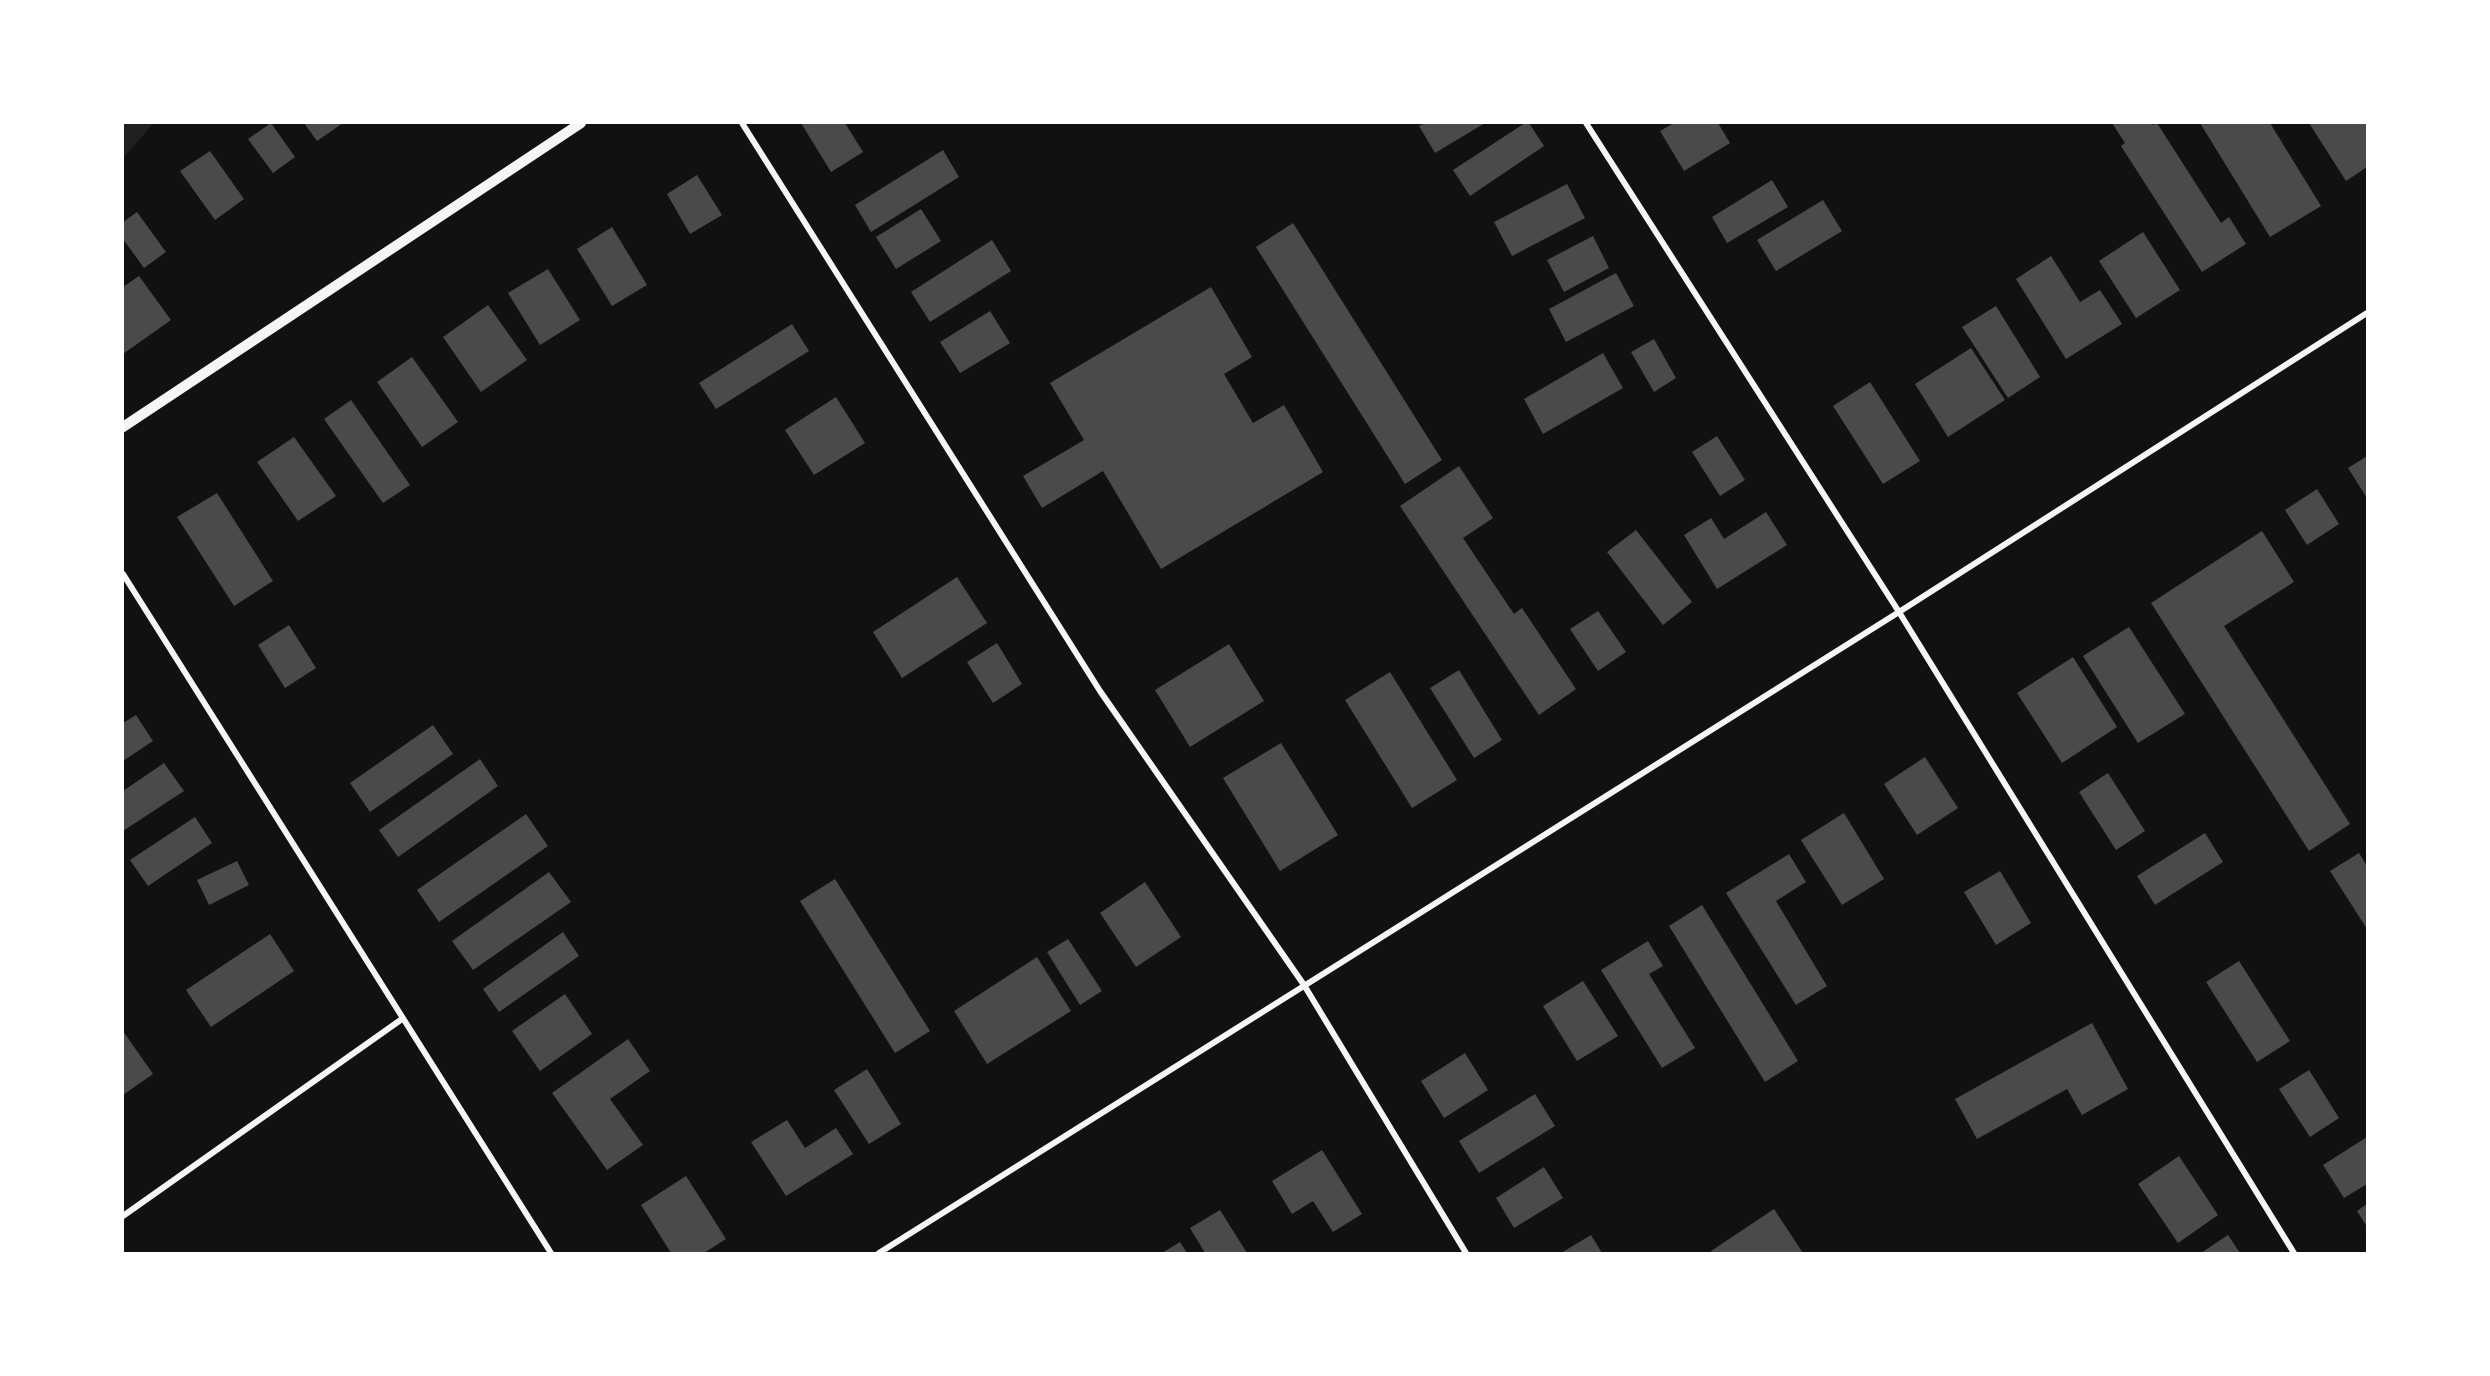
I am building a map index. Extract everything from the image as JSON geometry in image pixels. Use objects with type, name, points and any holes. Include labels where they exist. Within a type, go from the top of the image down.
[{"type":"street","points":[[123,427],[581,123]]},
{"type":"street","points":[[742,123],[1100,691],[1304,986],[1466,1253]]},
{"type":"street","points":[[1586,123],[1899,612],[2295,1253]]},
{"type":"street","points":[[879,1253],[1899,612],[2367,313]]},
{"type":"street","points":[[123,574],[551,1253]]},
{"type":"street","points":[[123,1216],[402,1019]]},
{"type":"shaded area","points":[[123,123],[154,123],[123,158]]},
{"type":"building","points":[[271,123],[295,157],[273,173],[248,139]]},
{"type":"building","points":[[304,123],[343,123],[317,141]]},
{"type":"building","points":[[801,123],[845,123],[863,152],[831,172]]},
{"type":"building","points":[[1425,123],[1485,123],[1435,153],[1419,126]]},
{"type":"building","points":[[1525,123],[1529,123],[1544,146],[1470,196],[1453,170]]},
{"type":"building","points":[[1674,123],[1718,123],[1730,143],[1684,171],[1660,131]]},
{"type":"building","points":[[2112,123],[2151,123],[2153,125],[2157,123],[2221,223],[2229,217],[2246,244],[2202,272],[2121,146],[2125,143]]},
{"type":"building","points":[[2200,123],[2270,123],[2321,206],[2270,237]]},
{"type":"building","points":[[2309,123],[2367,123],[2367,167],[2346,181]]},
{"type":"building","points":[[943,150],[959,177],[871,232],[855,205]]},
{"type":"building","points":[[210,151],[244,199],[215,220],[180,171]]},
{"type":"building","points":[[697,175],[722,215],[690,234],[667,194]]},
{"type":"building","points":[[1772,180],[1788,207],[1727,243],[1712,217]]},
{"type":"building","points":[[1567,184],[1585,218],[1512,256],[1494,222]]},
{"type":"building","points":[[1823,200],[1842,231],[1776,271],[1757,240]]},
{"type":"building","points":[[921,209],[941,241],[896,269],[876,237]]},
{"type":"building","points":[[137,212],[166,252],[144,268],[123,239],[123,222]]},
{"type":"building","points":[[1293,223],[1442,460],[1405,484],[1256,247]]},
{"type":"building","points":[[612,227],[647,285],[612,306],[577,249]]},
{"type":"building","points":[[2143,232],[2180,290],[2136,318],[2099,261]]},
{"type":"building","points":[[1593,236],[1609,268],[1564,292],[1547,260]]},
{"type":"building","points":[[992,240],[1011,271],[930,322],[911,292]]},
{"type":"building","points":[[2051,256],[2080,302],[2100,290],[2122,324],[2066,359],[2016,279]]},
{"type":"building","points":[[548,269],[580,320],[540,345],[508,293]]},
{"type":"building","points":[[1616,273],[1634,306],[1566,342],[1549,309]]},
{"type":"building","points":[[139,276],[171,320],[123,354],[123,287]]},
{"type":"building","points":[[1211,287],[1252,357],[1224,374],[1253,423],[1284,405],[1323,472],[1161,569],[1103,471],[1042,508],[1023,476],[1084,440],[1050,383]]},
{"type":"building","points":[[488,305],[527,360],[481,392],[443,337]]},
{"type":"building","points":[[1996,306],[2040,377],[2008,398],[1962,327]]},
{"type":"building","points":[[990,311],[1010,343],[960,373],[940,342]]},
{"type":"building","points":[[792,324],[809,351],[716,409],[699,383]]},
{"type":"building","points":[[1654,339],[1676,378],[1654,392],[1631,352]]},
{"type":"building","points":[[1971,348],[2005,400],[1948,437],[1915,384]]},
{"type":"building","points":[[1603,353],[1623,388],[1543,434],[1524,399]]},
{"type":"building","points":[[412,357],[458,422],[422,447],[377,382]]},
{"type":"building","points":[[1870,382],[1920,461],[1883,484],[1833,406]]},
{"type":"building","points":[[836,397],[865,443],[814,475],[785,430]]},
{"type":"building","points":[[351,400],[410,485],[383,503],[324,419]]},
{"type":"building","points":[[1717,436],[1745,480],[1720,496],[1692,452]]},
{"type":"building","points":[[294,437],[336,496],[298,521],[257,462]]},
{"type":"building","points":[[2367,456],[2367,498],[2348,468]]},
{"type":"building","points":[[1459,466],[1493,518],[1463,538],[1514,614],[1522,608],[1576,689],[1539,715],[1400,506]]},
{"type":"building","points":[[2317,489],[2339,524],[2307,545],[2285,510]]},
{"type":"building","points":[[217,493],[273,581],[234,606],[177,517]]},
{"type":"building","points":[[1766,512],[1787,545],[1717,589],[1684,535],[1711,518],[1724,539]]},
{"type":"building","points":[[1636,530],[1692,602],[1663,625],[1607,552]]},
{"type":"building","points":[[2262,531],[2294,582],[2224,626],[2350,824],[2309,851],[2151,603]]},
{"type":"building","points":[[957,577],[987,623],[902,678],[873,632]]},
{"type":"building","points":[[1598,611],[1626,652],[1598,671],[1570,629]]},
{"type":"building","points":[[289,625],[316,668],[285,688],[258,645]]},
{"type":"building","points":[[2129,627],[2185,714],[2138,743],[2083,656]]},
{"type":"building","points":[[997,643],[1022,684],[993,703],[967,662]]},
{"type":"building","points":[[1229,644],[1264,701],[1190,747],[1155,690]]},
{"type":"building","points":[[2073,657],[2117,727],[2062,763],[2017,693]]},
{"type":"building","points":[[1459,670],[1502,740],[1474,758],[1430,688]]},
{"type":"building","points":[[1390,672],[1457,780],[1412,808],[1345,700]]},
{"type":"building","points":[[136,715],[153,741],[123,761],[123,723]]},
{"type":"building","points":[[433,725],[453,754],[370,812],[350,783]]},
{"type":"building","points":[[1281,743],[1338,835],[1280,871],[1223,778]]},
{"type":"building","points":[[1925,757],[1958,808],[1917,835],[1884,784]]},
{"type":"building","points":[[480,759],[498,786],[398,857],[379,830]]},
{"type":"building","points":[[164,763],[184,791],[123,831],[123,791]]},
{"type":"building","points":[[2108,773],[2145,831],[2116,850],[2079,792]]},
{"type":"building","points":[[1844,813],[1884,879],[1842,905],[1801,840]]},
{"type":"building","points":[[526,814],[548,846],[439,922],[417,890]]},
{"type":"building","points":[[195,817],[212,843],[148,886],[130,860]]},
{"type":"building","points":[[2205,833],[2223,862],[2155,905],[2137,876]]},
{"type":"building","points":[[2359,853],[2367,866],[2367,929],[2330,871]]},
{"type":"building","points":[[1789,854],[1806,882],[1776,901],[1827,986],[1796,1005],[1726,893]]},
{"type":"building","points":[[237,861],[249,885],[209,905],[197,880]]},
{"type":"building","points":[[2000,871],[2031,923],[1996,945],[1964,892]]},
{"type":"building","points":[[549,872],[571,902],[473,970],[452,941]]},
{"type":"building","points":[[835,879],[930,1031],[895,1053],[800,901]]},
{"type":"building","points":[[1145,882],[1181,937],[1136,967],[1100,913]]},
{"type":"building","points":[[1702,905],[1798,1061],[1765,1082],[1669,926]]},
{"type":"building","points":[[563,932],[579,956],[499,1012],[483,989]]},
{"type":"building","points":[[270,934],[294,971],[211,1027],[186,990]]},
{"type":"building","points":[[1068,939],[1102,991],[1080,1005],[1047,952]]},
{"type":"building","points":[[1648,941],[1663,966],[1649,974],[1695,1048],[1662,1068],[1601,970]]},
{"type":"building","points":[[1037,957],[1071,1011],[987,1064],[954,1011]]},
{"type":"building","points":[[2239,961],[2290,1041],[2257,1062],[2206,982]]},
{"type":"building","points":[[1583,981],[1618,1036],[1577,1061],[1543,1006]]},
{"type":"building","points":[[565,994],[592,1034],[540,1071],[512,1031]]},
{"type":"building","points":[[2092,1023],[2128,1089],[2082,1115],[2067,1089],[1977,1139],[1955,1099]]},
{"type":"building","points":[[123,1031],[153,1074],[123,1095]]},
{"type":"building","points":[[628,1039],[650,1071],[610,1099],[643,1145],[607,1170],[552,1093]]},
{"type":"building","points":[[1465,1053],[1488,1090],[1444,1118],[1421,1081]]},
{"type":"building","points":[[867,1069],[901,1124],[869,1144],[834,1090]]},
{"type":"building","points":[[2309,1070],[2339,1118],[2310,1137],[2279,1089]]},
{"type":"building","points":[[1535,1094],[1555,1126],[1479,1173],[1459,1141]]},
{"type":"building","points":[[787,1120],[805,1148],[836,1128],[853,1154],[786,1196],[751,1142]]},
{"type":"building","points":[[2367,1137],[2367,1184],[2344,1198],[2323,1165]]},
{"type":"building","points":[[1322,1150],[1362,1214],[1333,1232],[1313,1201],[1292,1214],[1272,1181]]},
{"type":"building","points":[[2179,1156],[2218,1215],[2178,1243],[2138,1184]]},
{"type":"building","points":[[1544,1167],[1563,1198],[1514,1228],[1496,1198]]},
{"type":"building","points":[[686,1176],[726,1239],[704,1253],[671,1253],[641,1205]]},
{"type":"building","points":[[2367,1204],[2367,1227],[2357,1211]]},
{"type":"building","points":[[1774,1209],[1803,1253],[1712,1253],[1711,1251]]},
{"type":"building","points":[[1220,1210],[1247,1253],[1205,1253],[1190,1228]]},
{"type":"building","points":[[1591,1235],[1602,1253],[1561,1253]]},
{"type":"building","points":[[2228,1235],[2240,1253],[2201,1253]]},
{"type":"building","points":[[1180,1242],[1187,1253],[1162,1253]]}]
